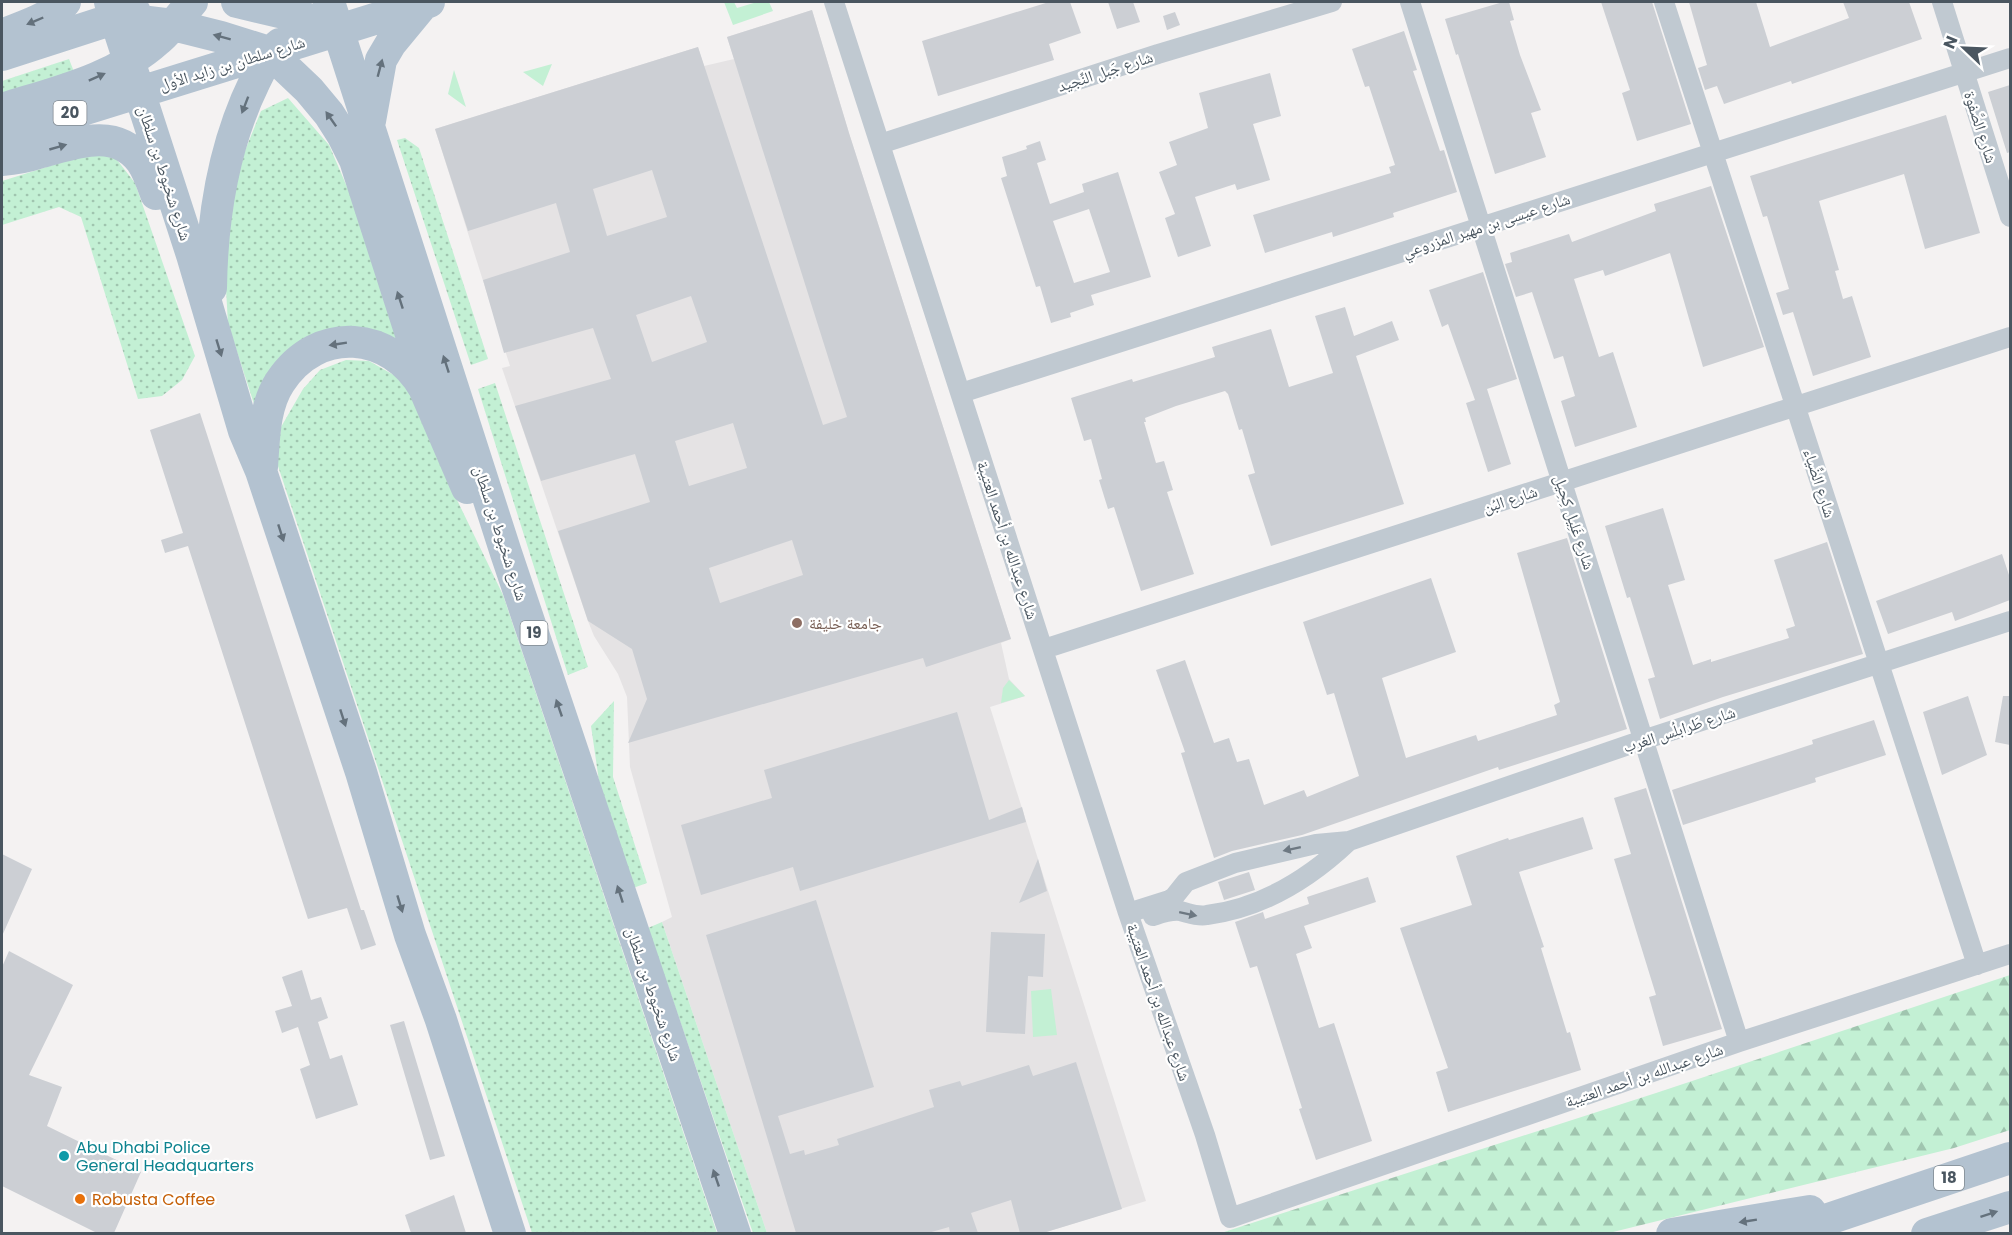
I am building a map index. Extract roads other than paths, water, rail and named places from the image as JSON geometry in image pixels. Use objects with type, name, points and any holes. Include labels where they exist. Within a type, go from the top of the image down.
[{"type":"main road","points":[[2,35],[47,16],[65,2]]},
{"type":"main road","points":[[2,109],[87,82],[130,62],[159,39],[170,13],[192,2]]},
{"type":"main road","points":[[237,2],[326,13]]},
{"type":"main road","points":[[369,125],[381,60],[391,43],[427,2]]},
{"type":"main road","name":"شارع سلطان بن زايد الأول","points":[[2,135],[269,52],[326,13],[427,2]]},
{"type":"main road","points":[[2,55],[113,10],[170,13],[222,37],[269,52],[329,114],[351,152],[417,353],[447,420],[479,465]]},
{"type":"main road","name":"شارع شخبوط بن سلطان","points":[[113,10],[192,255],[244,431],[261,471],[357,761],[410,934],[441,1020],[510,1233]]},
{"type":"main road","name":"شارع شخبوط بن سلطان","points":[[326,13],[369,125],[506,553],[735,1233]]},
{"type":"main road","points":[[210,313],[213,239],[217,201],[225,163],[251,90],[269,52]]},
{"type":"main road","points":[[2,160],[39,153],[82,140],[108,141],[122,146],[140,159],[166,217],[192,255]]},
{"type":"main road","points":[[261,471],[265,428],[270,407],[279,383],[294,364],[318,349],[345,342],[365,343],[382,348],[401,359],[416,374],[471,499],[487,527],[506,553]]},
{"type":"main road","name":"18","points":[[1784,1233],[2010,1158]]},
{"type":"main road","points":[[1672,1233],[1888,1199]]},
{"type":"main road","points":[[1927,1233],[2010,1207]]},
{"type":"street","name":"شارع عبدالله بن أحمد العتيبة","points":[[834,2],[1130,918],[1230,1218],[1739,1042],[2010,954]]},
{"type":"street","name":"شارع جَبل النِّجيد","points":[[880,144],[1158,54],[1332,2]]},
{"type":"street","name":"شارع غَلِيل كِحِيل","points":[[1410,2],[1739,1042]]},
{"type":"street","name":"شارع الضِّياء","points":[[1664,2],[1977,965]]},
{"type":"street","name":"شارع الصَّفوة","points":[[1942,2],[2010,217]]},
{"type":"street","name":"شارع عيسى بن مهير المزروعي","points":[[961,393],[2010,58]]},
{"type":"street","name":"شارع البُن","points":[[1044,649],[2010,338]]},
{"type":"street","name":"شارع طَرابلُس الغرب","points":[[1130,918],[1174,897],[1186,882],[1235,863],[1327,842],[1350,841],[1643,740],[2010,621]]},
{"type":"street","name":"شارع طَرابلُس الغرب","points":[[1130,918],[1165,912],[1202,916],[1252,904],[1278,893],[1324,864],[1350,841]]},
{"type":"place","name":"جامعة خليفة","points":[[797,623]]},
{"type":"place","name":"Abu Dhabi Police General Headquarters","points":[[64,1156]]},
{"type":"place","name":"Robusta Coffee","points":[[80,1199]]}]
